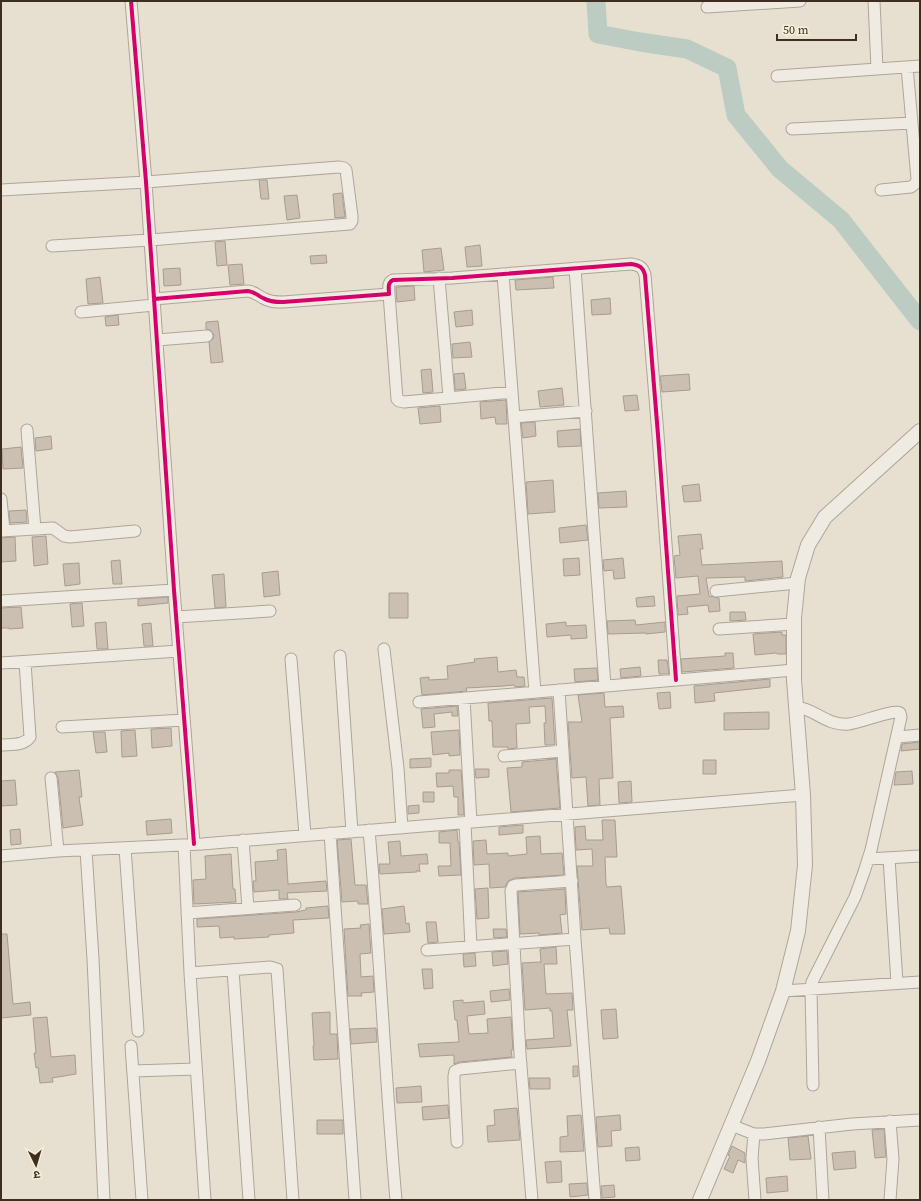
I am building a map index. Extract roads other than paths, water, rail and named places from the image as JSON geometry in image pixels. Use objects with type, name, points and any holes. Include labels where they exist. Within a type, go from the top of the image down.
[{"type":"street","points":[[131,1],[146,182],[184,720],[189,844],[187,913],[205,1200]]},
{"type":"street","points":[[707,7],[758,2],[800,1]]},
{"type":"street","points":[[874,1],[877,69]]},
{"type":"street","points":[[777,76],[920,66]]},
{"type":"street","points":[[881,190],[911,187],[916,183],[916,135],[912,123],[907,67]]},
{"type":"street","points":[[792,129],[912,123]]},
{"type":"street","points":[[1,190],[146,182],[344,168],[346,170],[352,216],[352,221],[350,224],[150,240],[52,246]]},
{"type":"street","points":[[512,392],[404,402],[396,399],[388,284],[393,280],[503,274],[631,264],[638,265],[643,268],[645,275],[658,435],[676,680]]},
{"type":"street","points":[[575,268],[605,686]]},
{"type":"street","points":[[503,274],[535,692]]},
{"type":"street","points":[[439,278],[449,398]]},
{"type":"street","points":[[81,312],[248,291],[254,292],[264,299],[272,302],[389,294]]},
{"type":"street","points":[[157,340],[207,336]]},
{"type":"street","points":[[514,416],[586,411]]},
{"type":"street","points":[[27,430],[35,529]]},
{"type":"street","points":[[700,1200],[758,1061],[784,991],[798,931],[805,865],[794,670],[794,624],[798,578],[808,545],[825,517],[920,431]]},
{"type":"street","points":[[1,499],[3,531],[52,528],[64,536],[70,537],[135,531]]},
{"type":"street","points":[[716,591],[797,584]]},
{"type":"street","points":[[1,601],[174,590]]},
{"type":"street","points":[[176,617],[270,611]]},
{"type":"street","points":[[719,629],[794,624]]},
{"type":"street","points":[[384,649],[398,768],[402,828]]},
{"type":"street","points":[[1,663],[179,651]]},
{"type":"street","points":[[340,656],[352,832]]},
{"type":"street","points":[[291,659],[305,835]]},
{"type":"street","points":[[1,745],[23,744],[28,741],[30,737],[25,662]]},
{"type":"street","points":[[419,702],[794,670]]},
{"type":"street","points":[[559,690],[575,939],[595,1200]]},
{"type":"street","points":[[464,698],[471,947]]},
{"type":"street","points":[[796,707],[804,708],[823,719],[837,723],[848,724],[865,721],[898,711],[901,717],[868,860],[855,897],[816,973],[811,990],[813,1085]]},
{"type":"street","points":[[62,727],[184,720]]},
{"type":"street","points":[[897,737],[920,735]]},
{"type":"street","points":[[504,756],[563,751]]},
{"type":"street","points":[[50,778],[58,851]]},
{"type":"street","points":[[1,856],[330,834],[802,795]]},
{"type":"street","points":[[369,830],[380,960],[387,1096],[396,1200]]},
{"type":"street","points":[[330,834],[355,1200]]},
{"type":"street","points":[[243,840],[248,908]]},
{"type":"street","points":[[125,848],[138,1030]]},
{"type":"street","points":[[86,850],[104,1200]]},
{"type":"street","points":[[868,860],[920,856]]},
{"type":"street","points":[[889,858],[897,983]]},
{"type":"street","points":[[532,1200],[521,1063],[510,891],[513,886],[572,881]]},
{"type":"street","points":[[187,913],[295,905]]},
{"type":"street","points":[[427,950],[575,939]]},
{"type":"street","points":[[190,972],[270,967],[277,969],[293,1200]]},
{"type":"street","points":[[233,970],[249,1200]]},
{"type":"street","points":[[784,991],[920,982]]},
{"type":"street","points":[[131,1046],[142,1200]]},
{"type":"street","points":[[457,1142],[454,1083],[455,1071],[460,1069],[521,1063]]},
{"type":"street","points":[[133,1071],[196,1069]]},
{"type":"street","points":[[731,1125],[754,1134],[764,1134],[819,1127],[920,1120]]},
{"type":"street","points":[[890,1121],[893,1160],[890,1200]]},
{"type":"street","points":[[819,1127],[823,1200]]},
{"type":"street","points":[[754,1134],[752,1158],[755,1200]]},
{"type":"waterway","points":[[596,1],[598,34],[687,49],[727,68],[736,115],[780,169],[841,220],[920,321]]}]
